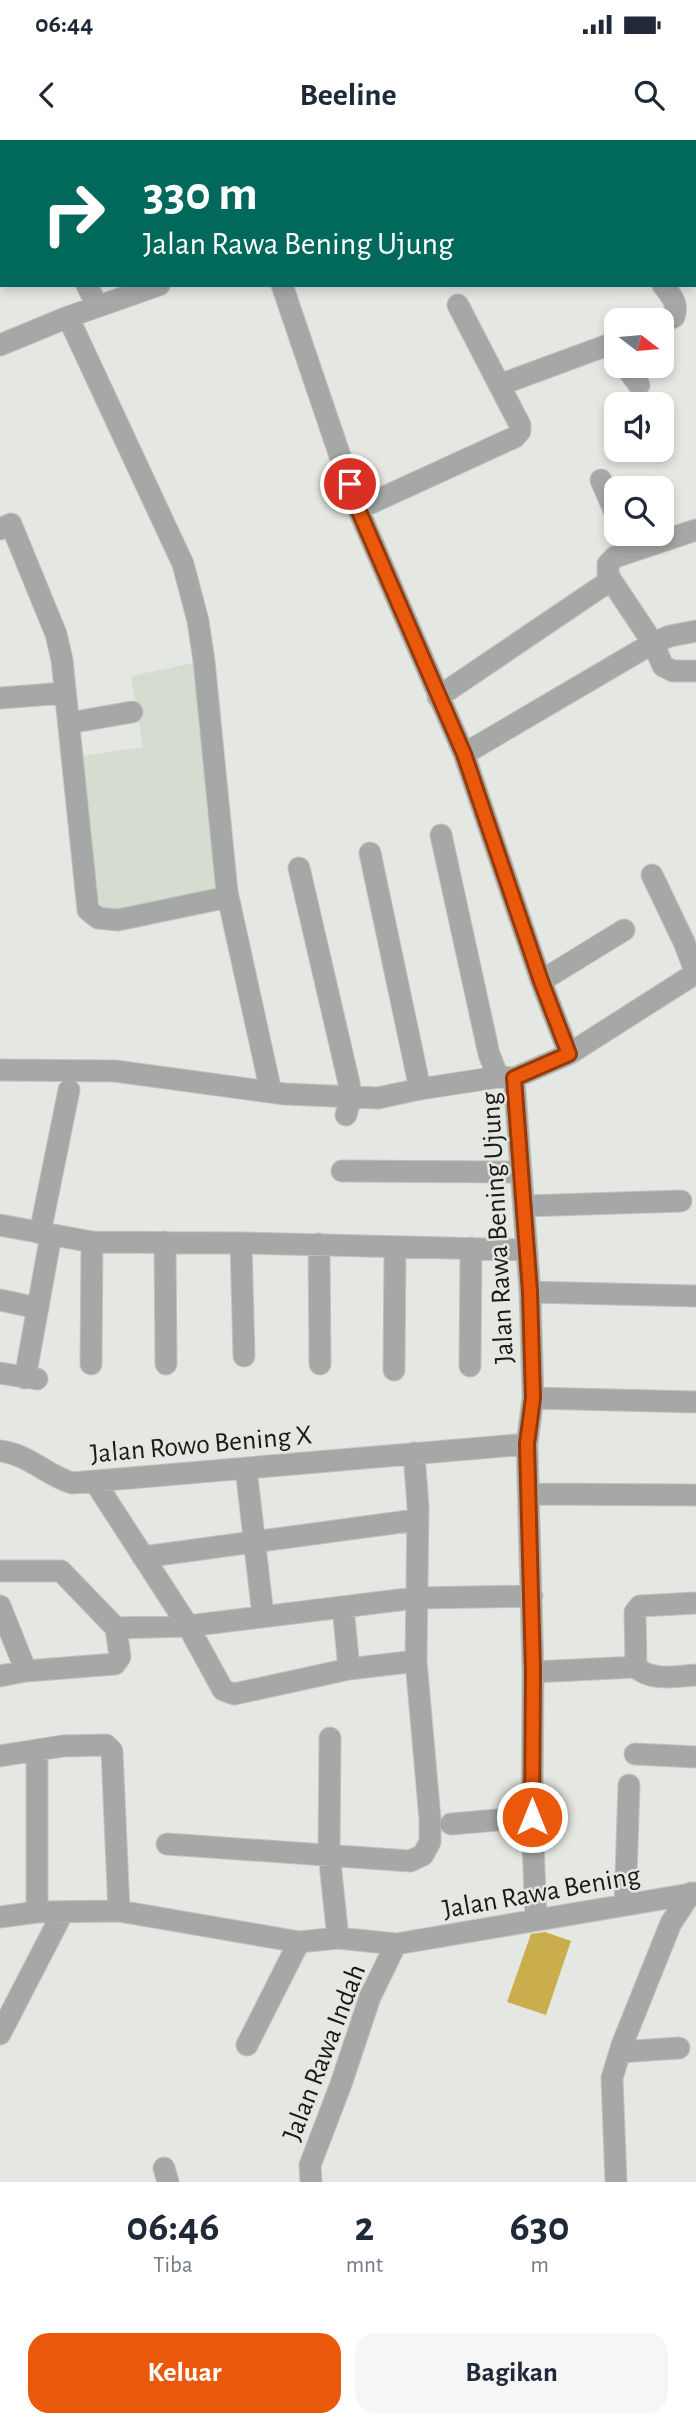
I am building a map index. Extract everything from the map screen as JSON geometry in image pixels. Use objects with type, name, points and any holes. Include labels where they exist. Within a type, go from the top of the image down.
[{"type":"street","points":[[88,287],[97,306]]},
{"type":"street","points":[[0,345],[97,306],[153,287]]},
{"type":"street","points":[[283,287],[358,509],[464,754],[541,981],[569,1054]]},
{"type":"street","points":[[664,287],[675,301],[677,309],[674,317]]},
{"type":"street","points":[[358,509],[515,437],[520,431],[520,425],[458,305]]},
{"type":"street","points":[[68,317],[183,564],[198,621],[228,897],[271,1092]]},
{"type":"street","points":[[499,385],[604,350]]},
{"type":"street","points":[[634,378],[639,385]]},
{"type":"street","points":[[601,480],[604,487]]},
{"type":"street","points":[[0,529],[11,524],[57,634],[88,910],[92,915],[118,920],[228,897]]},
{"type":"street","points":[[674,534],[696,530]]},
{"type":"street","points":[[625,546],[608,564],[611,580],[653,643],[667,670],[696,671]]},
{"type":"street","points":[[438,697],[611,580]]},
{"type":"street","points":[[464,754],[653,643],[670,636],[696,631]]},
{"type":"street","points":[[0,698],[65,693]]},
{"type":"street","points":[[69,723],[132,712]]},
{"type":"street","points":[[441,835],[489,1055],[506,1077]]},
{"type":"street","points":[[370,853],[420,1088]]},
{"type":"street","points":[[299,867],[349,1083],[348,1106]]},
{"type":"street","points":[[652,875],[690,938],[696,973]]},
{"type":"street","points":[[541,981],[624,930]]},
{"type":"street","name":"Jalan Rawa Bening Ujung","points":[[536,1920],[532,1817],[532,1596],[527,1444],[533,1398],[530,1292],[521,1172],[506,1077],[569,1054],[696,973]]},
{"type":"street","points":[[0,1070],[115,1071],[271,1092],[348,1106],[420,1088],[506,1077]]},
{"type":"street","points":[[0,1373],[31,1379],[46,1234],[69,1090]]},
{"type":"street","points":[[342,1171],[521,1172]]},
{"type":"street","points":[[524,1206],[681,1201]]},
{"type":"street","points":[[0,1225],[92,1242],[318,1244],[527,1250]]},
{"type":"street","points":[[91,1364],[92,1242]]},
{"type":"street","points":[[165,1242],[166,1364]]},
{"type":"street","points":[[241,1243],[244,1356]]},
{"type":"street","points":[[318,1244],[320,1364]]},
{"type":"street","points":[[394,1370],[395,1247]]},
{"type":"street","points":[[470,1366],[471,1248]]},
{"type":"street","points":[[530,1292],[696,1296]]},
{"type":"street","points":[[0,1300],[38,1308]]},
{"type":"street","points":[[533,1398],[696,1402]]},
{"type":"street","name":"Jalan Rowo Bening X","points":[[0,1451],[24,1456],[59,1479],[72,1483],[527,1444]]},
{"type":"street","points":[[167,1844],[410,1861],[423,1855],[430,1842],[430,1819],[416,1661],[418,1507],[414,1453]]},
{"type":"street","points":[[246,1468],[263,1616]]},
{"type":"street","points":[[95,1482],[188,1626],[223,1690],[234,1694],[349,1669],[416,1661]]},
{"type":"street","points":[[529,1494],[696,1495]]},
{"type":"street","points":[[143,1557],[416,1520]]},
{"type":"street","points":[[0,1571],[61,1571],[116,1628],[120,1657],[116,1664],[26,1671],[0,1676]]},
{"type":"street","points":[[116,1628],[188,1626],[415,1598],[532,1596]]},
{"type":"street","points":[[696,1603],[640,1606],[635,1612],[636,1667],[641,1672],[654,1676],[696,1675]]},
{"type":"street","points":[[0,1606],[26,1671]]},
{"type":"street","points":[[343,1607],[349,1669]]},
{"type":"street","points":[[533,1671],[636,1667]]},
{"type":"street","points":[[330,1738],[329,1854],[338,1938]]},
{"type":"street","points":[[0,1756],[63,1746],[106,1745],[112,1751],[119,1911]]},
{"type":"street","points":[[37,1750],[37,1912]]},
{"type":"street","points":[[635,1754],[696,1757]]},
{"type":"street","points":[[625,1905],[629,1785]]},
{"type":"street","points":[[451,1824],[532,1817]]},
{"type":"street","points":[[616,2182],[612,2078],[671,1923],[694,1893]]},
{"type":"street","name":"Jalan Rawa Bening","points":[[0,1917],[37,1912],[119,1911],[299,1942],[338,1938],[396,1944],[694,1893]]},
{"type":"street","points":[[0,2034],[63,1912]]},
{"type":"street","points":[[247,2045],[299,1942]]},
{"type":"street","name":"Jalan Rawa Indah","points":[[311,2182],[310,2165],[370,1997],[396,1944]]},
{"type":"street","points":[[620,2052],[680,2048]]},
{"type":"shaded area","points":[[194,663],[219,893],[104,914],[97,896],[81,756],[143,747],[131,676]]},
{"type":"building","points":[[545,1932],[571,1941],[546,2015],[507,2002],[531,1934]]},
{"type":"route","points":[[350,484],[358,509],[464,754],[541,981],[569,1054],[514,1078],[530,1292],[533,1398],[527,1444],[533,1671],[532,1817]]}]
